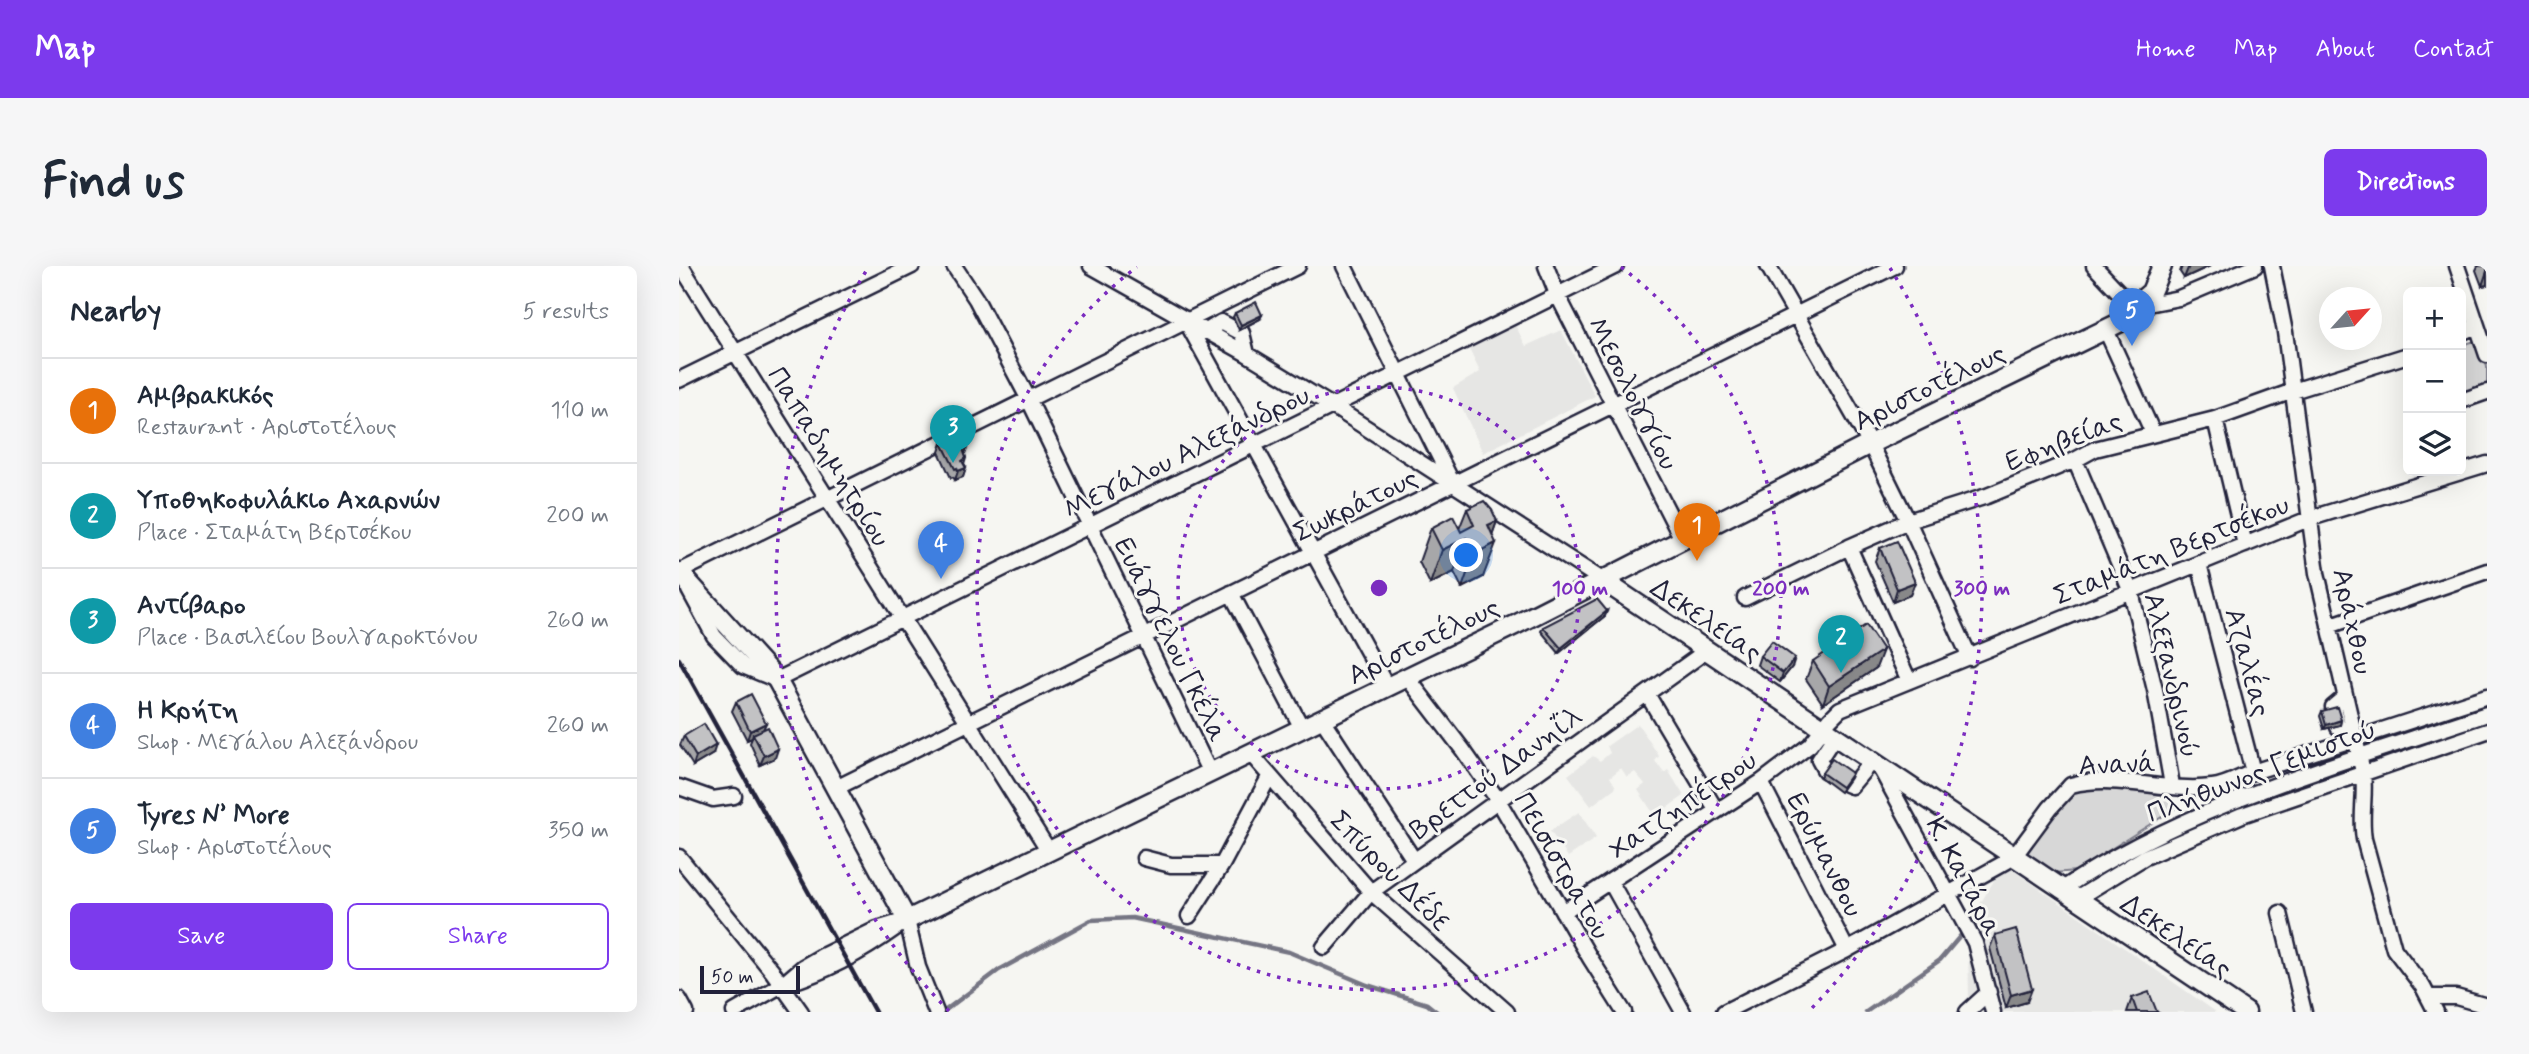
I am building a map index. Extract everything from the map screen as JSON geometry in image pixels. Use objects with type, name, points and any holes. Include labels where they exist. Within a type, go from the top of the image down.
[{"type":"main road","name":"Αριστοτέλους","points":[[907,920],[1322,719],[1683,541],[1870,444],[2106,330],[2125,320],[2133,307],[2151,292],[2162,266]]},
{"type":"main road","points":[[679,572],[777,680],[907,920]]},
{"type":"main road","name":"Δεκελείας","points":[[1602,580],[2246,1012]]},
{"type":"street","name":"Παπαδημητρίου","points":[[681,266],[1049,851]]},
{"type":"street","points":[[679,380],[912,266]]},
{"type":"street","name":"Ευάγγελου Γκέλα","points":[[954,266],[977,299],[1028,398],[1210,773]]},
{"type":"street","name":"Δεκελείας","points":[[1091,266],[1247,354],[1334,407],[1602,580]]},
{"type":"street","points":[[679,572],[1298,266]]},
{"type":"street","points":[[1344,266],[1453,484]]},
{"type":"street","name":"Μεσολογγίου","points":[[1546,266],[1612,405],[1683,541]]},
{"type":"street","name":"Μεγάλου Αλεξάνδρου","points":[[777,680],[1616,266]]},
{"type":"street","points":[[1768,266],[1870,444],[1970,658]]},
{"type":"street","name":"Σωκράτους","points":[[836,788],[967,721],[1895,266]]},
{"type":"street","points":[[2094,266],[2133,307],[2179,298],[2255,266]]},
{"type":"street","name":"Αράχθου","points":[[2272,266],[2285,332],[2317,573],[2363,772],[2365,787],[2361,823],[2390,938],[2398,956],[2430,997],[2436,1012]]},
{"type":"street","points":[[2457,266],[2487,355]]},
{"type":"street","points":[[1205,332],[1221,323],[1228,301]]},
{"type":"street","points":[[1186,321],[1387,687]]},
{"type":"street","points":[[1221,323],[1242,332],[1247,354]]},
{"type":"street","points":[[2466,331],[2476,326]]},
{"type":"street","points":[[2106,330],[2153,433]]},
{"type":"street","name":"Εφηβείας","points":[[1745,598],[1908,521],[1987,496],[2075,460],[2095,449],[2215,419],[2403,357]]},
{"type":"street","points":[[2466,399],[2487,392]]},
{"type":"street","points":[[2215,419],[2245,545]]},
{"type":"street","points":[[1418,460],[1434,447]]},
{"type":"street","name":"Αλεξανδρινού","points":[[2075,460],[2131,592],[2155,690],[2172,785]]},
{"type":"street","name":"Σταμάτη Βερτσέκου","points":[[1828,733],[1840,709],[2311,518],[2487,464]]},
{"type":"street","points":[[1849,547],[1909,681]]},
{"type":"street","name":"Αζαλέας","points":[[2199,564],[2253,772]]},
{"type":"street","points":[[2329,625],[2487,571]]},
{"type":"street","points":[[1231,593],[1302,728]]},
{"type":"street","name":"Βρεττού Δανηΐλ","points":[[1324,947],[1371,892],[1706,651]]},
{"type":"street","name":"Πεισίστρατου","points":[[1407,677],[1498,800],[1624,1012]]},
{"type":"street","points":[[1647,694],[1716,810]]},
{"type":"street","name":"Πλήθωνος Γεμιστού","points":[[2253,772],[2354,734],[2487,695]]},
{"type":"street","name":"Πλήθωνος Γεμιστού","points":[[2069,895],[2095,867],[2170,829],[2253,794],[2487,714]]},
{"type":"street","points":[[1322,719],[1414,860]]},
{"type":"street","name":"Πλήθωνος Γεμιστού","points":[[2069,895],[2190,836],[2242,815],[2487,731]]},
{"type":"street","points":[[1825,771],[1819,760],[1828,733]]},
{"type":"street","name":"Χατζηπέτρου","points":[[1563,912],[1761,782],[1828,733]]},
{"type":"street","name":"Σπύρου Δέδε","points":[[1250,753],[1371,892],[1507,1012]]},
{"type":"street","points":[[1846,784],[1851,786],[1875,765]]},
{"type":"street","name":"Κ. Κατάρα","points":[[1875,765],[1975,943],[1993,1012]]},
{"type":"street","name":"Ανανά","points":[[2013,858],[2050,808],[2071,785],[2136,782],[2190,788],[2215,787],[2253,772]]},
{"type":"street","points":[[1189,916],[1222,865],[1269,777]]},
{"type":"street","name":"Ερύμανθου","points":[[1761,782],[1847,950]]},
{"type":"street","points":[[679,787],[713,799],[734,796]]},
{"type":"street","points":[[1144,858],[1171,865],[1222,865]]},
{"type":"street","points":[[1724,1012],[1847,950],[2013,858]]},
{"type":"street","points":[[680,861],[801,1012]]},
{"type":"street","points":[[1610,881],[1682,1012]]},
{"type":"street","points":[[2280,913],[2304,1012]]},
{"type":"street","points":[[734,1012],[782,985],[803,967],[822,956],[877,929],[907,920],[918,967],[935,1009]]},
{"type":"street","points":[[1967,1012],[1989,992]]},
{"type":"street","points":[[2430,997],[2456,997],[2487,1006]]},
{"type":"street","points":[[679,999],[686,1012]]},
{"type":"shaded area","points":[[1514,323],[1526,346],[1561,330],[1595,396],[1483,453],[1453,388],[1480,372],[1467,345]]},
{"type":"shaded area","points":[[2479,340],[2487,367],[2487,387],[2466,393],[2466,350],[2466,344]]},
{"type":"shaded area","points":[[1638,724],[1659,756],[1655,761],[1664,773],[1668,770],[1684,796],[1655,816],[1638,790],[1645,784],[1635,772],[1627,777],[1621,768],[1610,777],[1616,787],[1591,806],[1568,775],[1593,756],[1600,761],[1610,753],[1607,746]]},
{"type":"shaded area","points":[[2074,789],[2167,789],[2176,808],[2076,871],[2054,873],[2022,854]]},
{"type":"shaded area","points":[[1579,812],[1596,838],[1568,857],[1550,831]]},
{"type":"shaded area","points":[[2004,864],[2216,1012],[1965,1012],[1969,1009],[1968,924]]},
{"type":"building","points":[[1256,302],[1262,315],[1241,325],[1235,313]]},
{"type":"building","points":[[958,432],[967,448],[963,449],[966,458],[962,461],[966,468],[958,471],[942,443]]},
{"type":"building","points":[[1484,501],[1497,521],[1488,525],[1496,543],[1474,554],[1466,538],[1442,550],[1431,528],[1453,516],[1461,532],[1474,525],[1467,509]]},
{"type":"building","points":[[1897,541],[1915,582],[1897,589],[1880,548]]},
{"type":"building","points":[[1597,599],[1607,611],[1561,648],[1543,627]]},
{"type":"building","points":[[1866,625],[1883,650],[1829,686],[1813,661]]},
{"type":"building","points":[[1772,641],[1795,658],[1783,673],[1760,656]]},
{"type":"building","points":[[751,694],[766,723],[750,731],[736,702]]},
{"type":"building","points":[[2337,707],[2341,720],[2326,725],[2322,711]]},
{"type":"building","points":[[704,724],[716,745],[696,757],[684,736]]},
{"type":"building","points":[[768,727],[778,749],[764,756],[753,734]]},
{"type":"building","points":[[1832,759],[1852,773],[1842,787],[1822,773]]},
{"type":"building","points":[[2016,929],[2032,989],[2011,995],[1995,935]]},
{"type":"building","points":[[2149,992],[2157,1012],[2137,1012],[2132,998]]},
{"type":"waterway","points":[[943,1012],[999,970],[1091,920],[1132,918],[1289,952],[1367,985],[1427,1004],[1437,1012]]},
{"type":"waterway","points":[[1866,1012],[1940,960],[1962,934]]},
{"type":"railway","points":[[679,659],[875,1012]]},
{"type":"place","name":"Tyres N’ More","points":[[2132,346]]},
{"type":"place","name":"Αντίβαρο","points":[[953,463]]},
{"type":"place","name":"Αμβρακικός","points":[[1697,561]]},
{"type":"place","name":"Η Κρήτη","points":[[941,579]]},
{"type":"place","name":"Υποθηκοφυλάκιο Αχαρνών","points":[[1841,673]]}]
